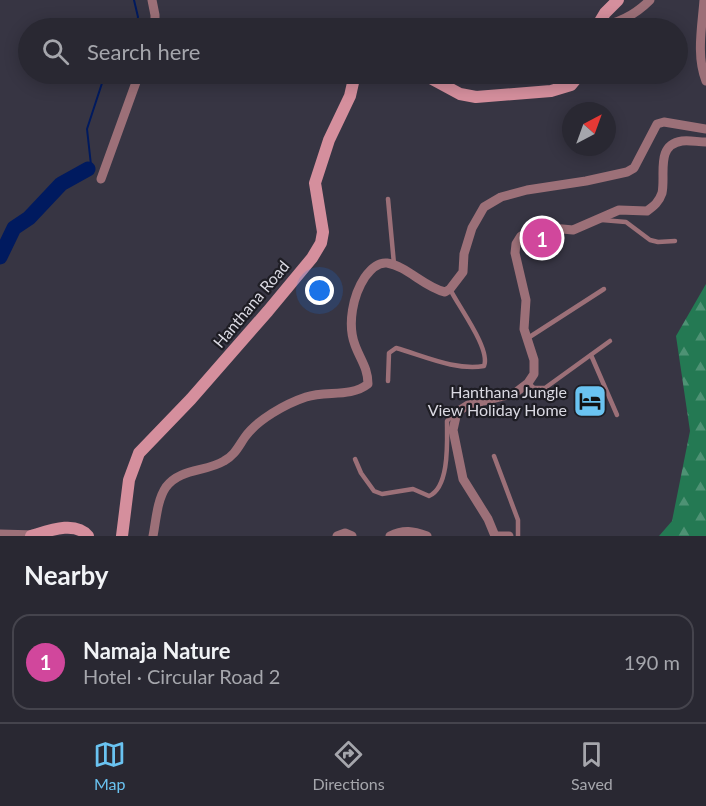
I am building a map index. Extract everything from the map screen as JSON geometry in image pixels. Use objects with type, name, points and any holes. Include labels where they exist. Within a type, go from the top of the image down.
[{"type":"street","points":[[152,0],[155,18]]},
{"type":"street","points":[[602,18],[618,0]]},
{"type":"street","points":[[628,18],[650,0]]},
{"type":"street","points":[[704,0],[700,53],[706,81]]},
{"type":"street","points":[[101,178],[135,84]]},
{"type":"street","name":"Hanthana Road","points":[[122,536],[129,480],[139,453],[191,399],[312,258],[321,243],[323,232],[315,183],[329,140],[350,96],[353,84]]},
{"type":"street","points":[[442,84],[460,94],[476,98],[551,91],[573,84]]},
{"type":"street","points":[[153,536],[165,488],[174,479],[190,471],[223,462],[237,451],[245,437],[260,420],[300,400],[307,397],[359,391],[368,384],[368,372],[354,343],[351,328],[358,287],[370,270],[383,262],[394,264],[433,289],[445,292],[463,272],[464,254],[472,228],[484,207],[501,197],[526,190],[627,172],[634,168],[657,124],[664,122],[706,129]]},
{"type":"street","points":[[509,536],[497,536],[463,478],[453,430],[457,412],[468,405],[515,393],[528,383],[534,374],[534,360],[524,328],[526,300],[515,253],[516,244],[521,236],[541,227],[573,230],[619,210],[647,211],[657,203],[662,193],[663,160],[666,151],[673,144],[681,141],[706,141]]},
{"type":"street","points":[[0,534],[33,535],[66,528],[78,528],[88,536]]},
{"type":"street","points":[[390,536],[398,532],[413,531],[427,536]]},
{"type":"street","points":[[337,536],[345,533],[352,536]]},
{"type":"lane","points":[[388,199],[394,264]]},
{"type":"lane","points":[[600,220],[626,222],[650,240],[675,241]]},
{"type":"lane","points":[[388,381],[389,353],[396,348],[452,364],[472,368],[484,366],[487,360],[483,347],[450,289]]},
{"type":"lane","points":[[526,339],[604,289]]},
{"type":"lane","points":[[528,383],[534,388],[545,388],[610,341]]},
{"type":"lane","points":[[591,355],[617,415]]},
{"type":"lane","points":[[356,459],[361,473],[374,491],[382,494],[412,489],[429,496],[434,494],[445,475],[447,421],[452,414],[457,412]]},
{"type":"lane","points":[[494,456],[518,520],[518,536]]},
{"type":"green space","points":[[706,284],[706,536],[659,536],[672,521],[690,431],[676,336]]},
{"type":"waterway","points":[[134,0],[138,18]]},
{"type":"waterway","points":[[91,165],[87,129],[102,84]]},
{"type":"waterway","points":[[0,257],[14,228],[29,218],[61,184],[88,169]]},
{"type":"place","name":"Namaja Nature","points":[[542,238]]},
{"type":"place","name":"Hanthana Jungle View Holiday Home","points":[[590,401]]}]
